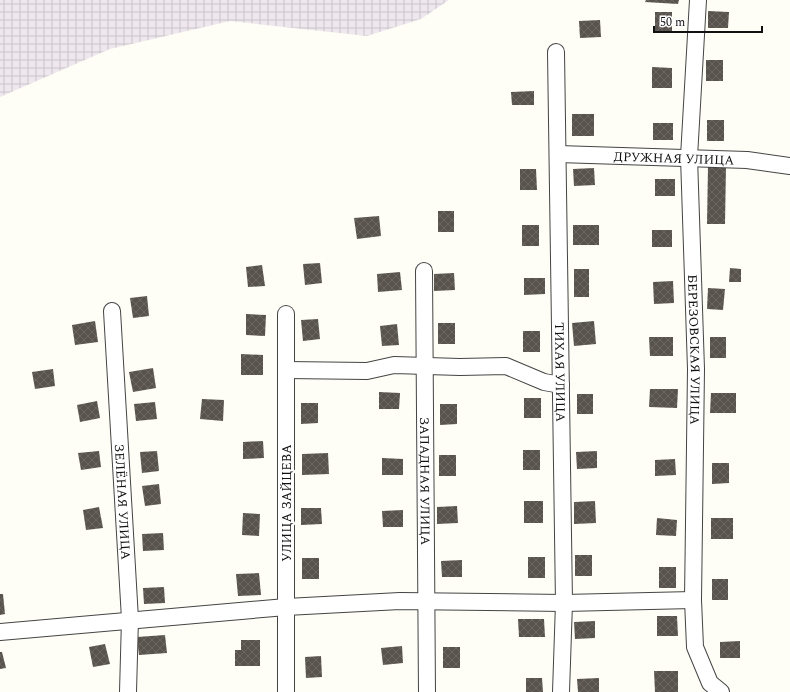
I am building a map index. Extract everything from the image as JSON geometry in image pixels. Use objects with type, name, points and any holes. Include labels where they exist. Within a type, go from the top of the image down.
[{"type":"street","name":"БЕРЕЗОВСКАЯ УЛИЦА","points":[[698,0],[689,157],[696,369],[693,600],[695,647],[710,683],[721,692]]},
{"type":"street","name":"ТИХАЯ УЛИЦА","points":[[556,52],[564,603],[561,692]]},
{"type":"street","name":"ДРУЖНАЯ УЛИЦА","points":[[558,154],[689,157],[747,160],[790,166]]},
{"type":"street","name":"ЗАПАДНАЯ УЛИЦА","points":[[424,271],[428,692]]},
{"type":"street","name":"ЗЕЛЁНАЯ УЛИЦА","points":[[112,311],[130,619],[128,692]]},
{"type":"street","name":"УЛИЦА ЗАЙЦЕВА","points":[[286,314],[286,692]]},
{"type":"street","points":[[286,370],[367,371],[394,365],[506,366],[544,382],[561,385]]},
{"type":"street","points":[[0,632],[130,619],[286,607],[427,601],[564,603],[693,600]]},
{"type":"shaded area","points":[[0,0],[449,0],[421,19],[367,36],[230,21],[110,49],[0,97]]},
{"type":"building","points":[[646,0],[679,0],[678,4],[645,2]]},
{"type":"building","points":[[708,11],[729,12],[728,28],[708,28]]},
{"type":"building","points":[[655,12],[672,12],[672,33],[655,33]]},
{"type":"building","points":[[600,20],[601,37],[580,38],[579,21]]},
{"type":"building","points":[[706,60],[723,60],[723,81],[706,81]]},
{"type":"building","points":[[652,67],[672,68],[672,88],[652,88]]},
{"type":"building","points":[[534,91],[534,105],[512,105],[511,92]]},
{"type":"building","points":[[572,114],[594,114],[594,136],[572,136]]},
{"type":"building","points":[[707,120],[724,120],[724,141],[707,141]]},
{"type":"building","points":[[653,123],[673,123],[673,140],[653,140]]},
{"type":"building","points":[[708,166],[726,166],[725,224],[707,224]]},
{"type":"building","points":[[594,168],[595,185],[574,186],[573,169]]},
{"type":"building","points":[[520,169],[536,169],[537,190],[520,190]]},
{"type":"building","points":[[655,179],[675,179],[675,196],[655,196]]},
{"type":"building","points":[[438,211],[454,211],[454,232],[438,232]]},
{"type":"building","points":[[379,216],[381,236],[357,239],[354,218]]},
{"type":"building","points":[[522,225],[539,225],[539,246],[522,246]]},
{"type":"building","points":[[573,225],[599,225],[599,245],[573,245]]},
{"type":"building","points":[[652,230],[672,230],[672,247],[652,247]]},
{"type":"building","points":[[320,263],[322,283],[305,285],[303,264]]},
{"type":"building","points":[[262,265],[265,286],[248,287],[246,267]]},
{"type":"building","points":[[730,268],[741,269],[741,282],[729,282]]},
{"type":"building","points":[[574,269],[589,269],[589,297],[574,297]]},
{"type":"building","points":[[400,272],[402,290],[378,292],[377,274]]},
{"type":"building","points":[[454,273],[455,290],[434,291],[434,274]]},
{"type":"building","points":[[524,278],[545,278],[545,294],[524,295]]},
{"type":"building","points":[[673,281],[674,303],[654,304],[653,282]]},
{"type":"building","points":[[708,288],[725,289],[723,310],[707,309]]},
{"type":"building","points":[[147,296],[149,316],[133,318],[130,298]]},
{"type":"building","points":[[246,314],[266,315],[265,336],[246,335]]},
{"type":"building","points":[[318,319],[320,339],[303,341],[301,320]]},
{"type":"building","points":[[95,321],[98,342],[75,345],[72,325]]},
{"type":"building","points":[[594,321],[596,344],[574,346],[572,323]]},
{"type":"building","points":[[438,323],[455,323],[455,344],[438,344]]},
{"type":"building","points":[[397,324],[399,345],[382,346],[380,326]]},
{"type":"building","points":[[523,331],[540,331],[540,352],[523,352]]},
{"type":"building","points":[[649,337],[673,337],[673,356],[650,356]]},
{"type":"building","points":[[710,337],[726,337],[726,358],[710,358]]},
{"type":"building","points":[[241,354],[263,355],[263,375],[241,375]]},
{"type":"building","points":[[153,368],[156,388],[133,392],[129,372]]},
{"type":"building","points":[[53,369],[55,386],[35,389],[32,372]]},
{"type":"building","points":[[650,389],[678,389],[677,408],[649,407]]},
{"type":"building","points":[[379,392],[400,393],[399,409],[379,409]]},
{"type":"building","points":[[711,393],[736,393],[736,413],[710,413]]},
{"type":"building","points":[[577,394],[593,394],[593,414],[577,414]]},
{"type":"building","points":[[524,398],[541,398],[541,418],[524,418]]},
{"type":"building","points":[[202,399],[224,400],[223,421],[200,419]]},
{"type":"building","points":[[97,401],[100,418],[80,422],[77,405]]},
{"type":"building","points":[[155,402],[157,419],[136,421],[134,404]]},
{"type":"building","points":[[301,403],[318,403],[318,423],[301,424]]},
{"type":"building","points":[[440,404],[457,404],[457,424],[440,425]]},
{"type":"building","points":[[263,441],[264,458],[243,459],[243,442]]},
{"type":"building","points":[[523,450],[540,450],[540,470],[523,470]]},
{"type":"building","points":[[99,451],[101,467],[81,470],[78,453]]},
{"type":"building","points":[[157,451],[159,471],[142,473],[140,452]]},
{"type":"building","points":[[597,451],[597,468],[577,469],[576,452]]},
{"type":"building","points":[[328,453],[329,474],[302,475],[302,454]]},
{"type":"building","points":[[439,455],[456,455],[456,476],[439,476]]},
{"type":"building","points":[[382,458],[403,459],[403,475],[382,475]]},
{"type":"building","points":[[675,459],[676,475],[655,476],[655,460]]},
{"type":"building","points":[[712,463],[729,463],[729,483],[712,484]]},
{"type":"building","points":[[159,484],[161,504],[145,506],[142,486]]},
{"type":"building","points":[[524,501],[543,501],[543,523],[524,523]]},
{"type":"building","points":[[595,501],[596,523],[574,524],[574,502]]},
{"type":"building","points":[[457,506],[458,523],[437,524],[437,507]]},
{"type":"building","points":[[99,507],[103,528],[86,530],[83,510]]},
{"type":"building","points":[[301,508],[321,508],[322,524],[301,525]]},
{"type":"building","points":[[403,510],[403,527],[383,527],[382,511]]},
{"type":"building","points":[[243,513],[260,514],[259,536],[242,535]]},
{"type":"building","points":[[657,518],[677,520],[676,536],[656,535]]},
{"type":"building","points":[[711,518],[733,518],[733,539],[711,539]]},
{"type":"building","points":[[163,533],[164,550],[143,551],[142,534]]},
{"type":"building","points":[[575,555],[592,555],[592,576],[575,576]]},
{"type":"building","points":[[528,557],[545,557],[545,578],[528,578]]},
{"type":"building","points":[[302,558],[319,558],[319,579],[302,579]]},
{"type":"building","points":[[462,560],[462,577],[442,577],[441,561]]},
{"type":"building","points":[[659,567],[676,567],[676,588],[659,588]]},
{"type":"building","points":[[259,573],[261,595],[238,596],[236,574]]},
{"type":"building","points":[[712,579],[728,579],[728,600],[712,600]]},
{"type":"building","points":[[164,587],[165,603],[144,604],[143,588]]},
{"type":"building","points":[[0,594],[3,594],[5,614],[0,615]]},
{"type":"building","points":[[657,616],[677,616],[678,636],[657,636]]},
{"type":"building","points":[[518,619],[544,619],[545,637],[519,637]]},
{"type":"building","points":[[595,621],[595,638],[575,639],[574,622]]},
{"type":"building","points":[[165,635],[167,653],[139,655],[137,637]]},
{"type":"building","points":[[241,640],[260,640],[260,666],[235,666],[235,650],[241,650]]},
{"type":"building","points":[[740,641],[740,658],[720,658],[720,642]]},
{"type":"building","points":[[105,644],[110,664],[93,667],[89,647]]},
{"type":"building","points":[[402,646],[403,663],[383,665],[381,648]]},
{"type":"building","points":[[443,647],[460,647],[460,668],[443,668]]},
{"type":"building","points":[[0,652],[2,652],[6,668],[0,669]]},
{"type":"building","points":[[321,656],[322,677],[306,678],[305,657]]},
{"type":"building","points":[[654,671],[678,671],[678,692],[655,692]]},
{"type":"building","points":[[526,678],[542,678],[543,692],[526,692]]},
{"type":"building","points":[[599,678],[599,692],[578,692],[577,679]]}]
